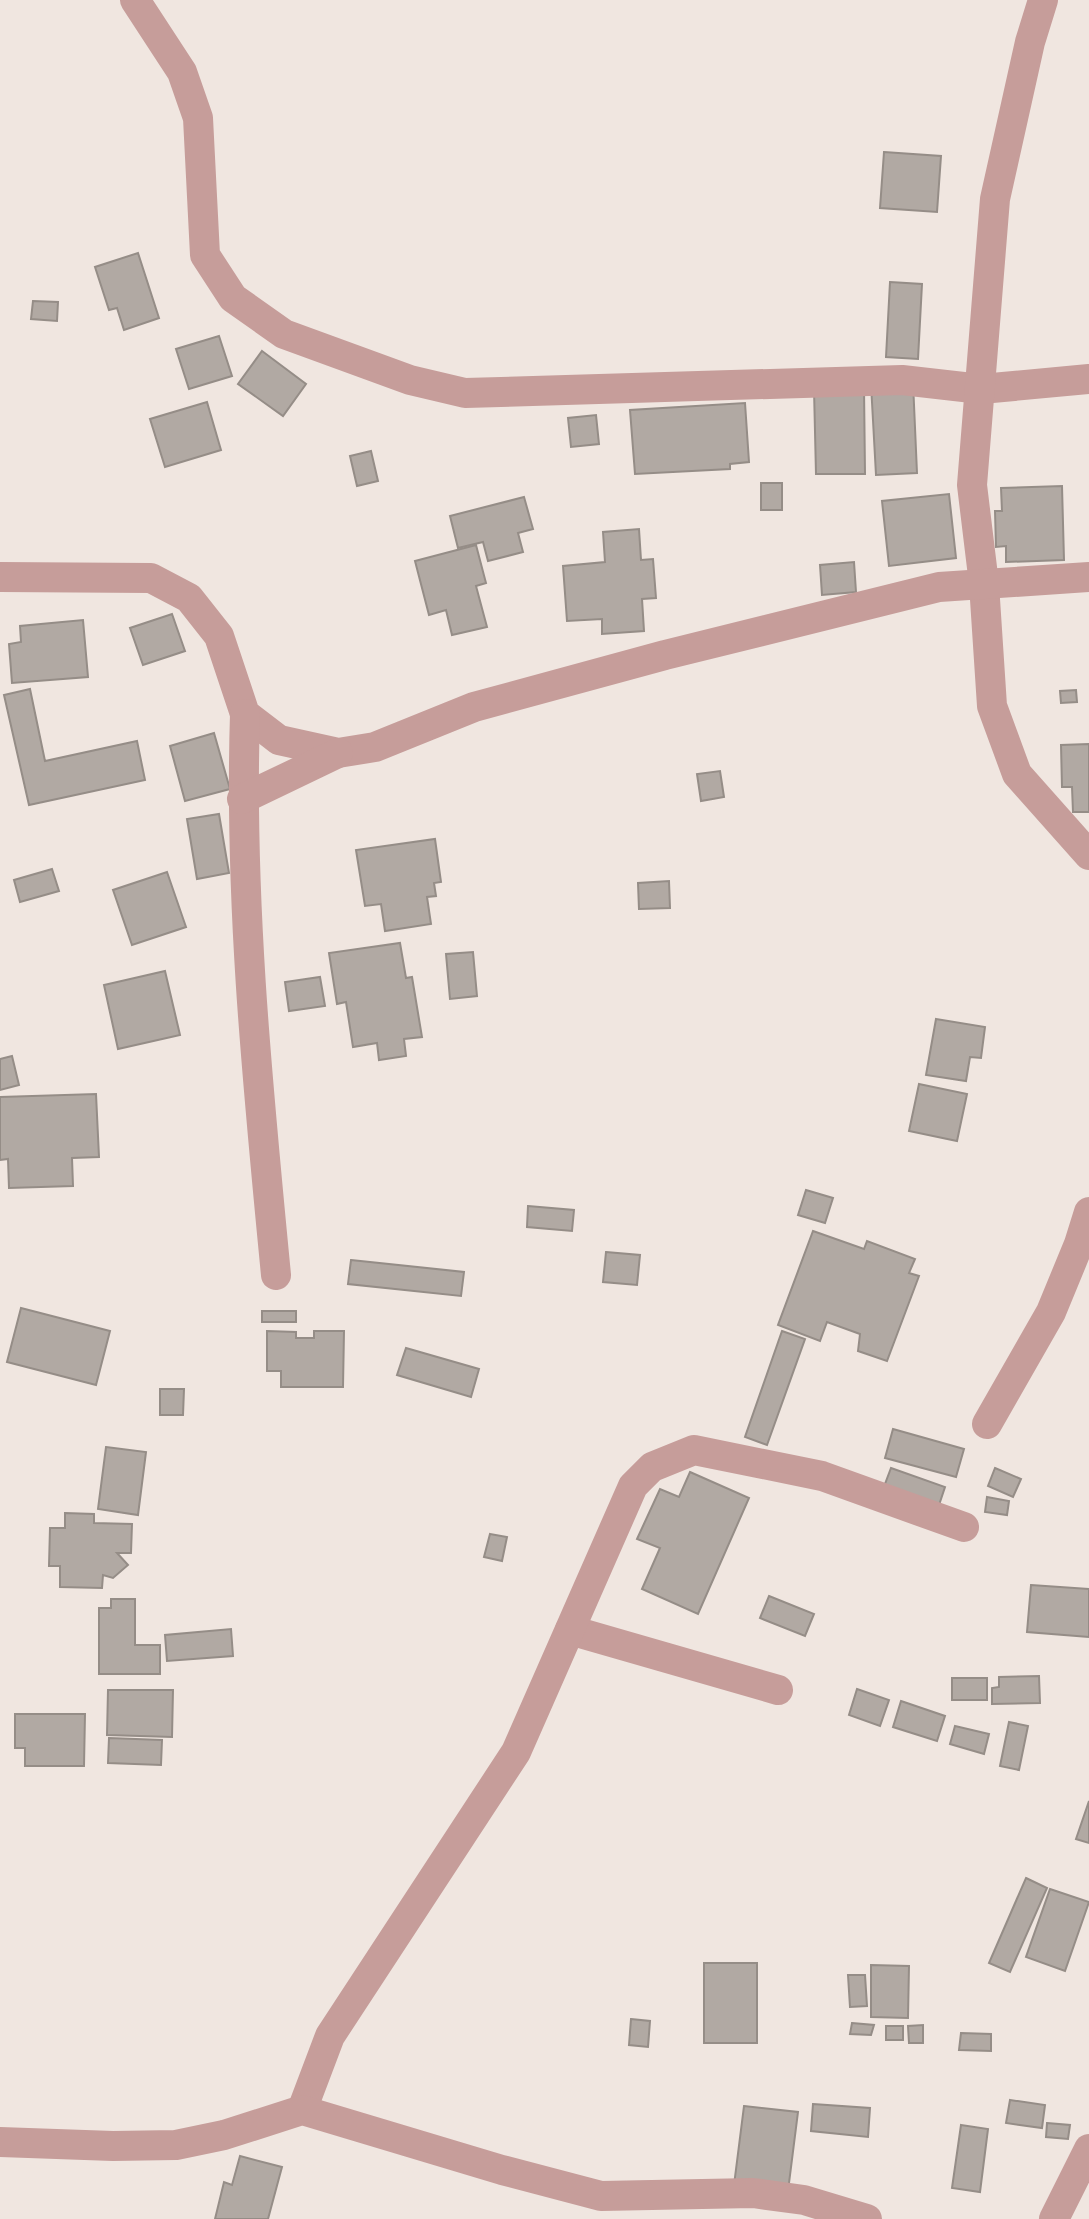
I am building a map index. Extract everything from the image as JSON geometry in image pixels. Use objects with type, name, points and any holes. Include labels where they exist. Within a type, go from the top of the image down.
[{"type":"street","points":[[135,0],[182,72],[198,118],[205,255],[233,298],[284,334],[410,380],[465,393],[902,380],[981,389],[1089,379]]},
{"type":"street","points":[[1043,0],[1030,42],[995,199],[972,485],[984,584],[992,706],[1017,774],[1089,855]]},
{"type":"street","points":[[0,576],[151,578],[189,598],[219,636],[245,714],[242,799],[253,1032],[276,1275]]},
{"type":"street","points":[[242,799],[338,753],[375,747],[474,707],[652,659],[939,587],[1089,576]]},
{"type":"street","points":[[245,714],[279,740],[338,753]]},
{"type":"street","points":[[987,1424],[1051,1312],[1089,1212]]},
{"type":"street","points":[[302,2110],[330,2036],[516,1752],[634,1486],[652,1467],[694,1450],[822,1476],[964,1527]]},
{"type":"street","points":[[570,1630],[778,1690]]},
{"type":"street","points":[[0,2142],[176,2145],[224,2135],[302,2110],[502,2170],[601,2196],[754,2193],[804,2200],[867,2219]]},
{"type":"street","points":[[1054,2219],[1089,2149]]},
{"type":"building","points":[[884,152],[941,156],[937,212],[880,208]]},
{"type":"building","points":[[138,253],[159,318],[124,330],[117,308],[109,310],[95,267]]},
{"type":"building","points":[[890,282],[922,284],[918,359],[886,357]]},
{"type":"building","points":[[33,301],[58,302],[57,321],[31,319]]},
{"type":"building","points":[[219,336],[232,376],[189,389],[176,349]]},
{"type":"building","points":[[262,351],[306,384],[283,416],[238,384]]},
{"type":"building","points":[[913,382],[917,473],[876,475],[871,384]]},
{"type":"building","points":[[864,388],[865,474],[816,474],[814,389]]},
{"type":"building","points":[[207,402],[221,450],[165,467],[150,419]]},
{"type":"building","points":[[745,403],[749,462],[730,464],[730,469],[635,474],[630,410]]},
{"type":"building","points":[[596,415],[599,444],[571,447],[568,418]]},
{"type":"building","points":[[371,451],[378,481],[357,486],[350,456]]},
{"type":"building","points":[[761,483],[782,483],[782,510],[761,510]]},
{"type":"building","points":[[1062,486],[1064,560],[1006,562],[1006,546],[996,547],[995,511],[1002,511],[1001,488]]},
{"type":"building","points":[[949,494],[956,558],[889,566],[882,501]]},
{"type":"building","points":[[524,497],[533,529],[518,533],[523,552],[488,561],[483,542],[458,548],[450,516]]},
{"type":"building","points":[[639,529],[641,560],[653,559],[656,598],[642,599],[644,631],[602,634],[602,619],[567,621],[563,566],[605,562],[603,532]]},
{"type":"building","points":[[476,545],[486,583],[476,586],[487,627],[452,635],[446,610],[429,615],[415,561]]},
{"type":"building","points":[[854,562],[856,592],[822,595],[820,565]]},
{"type":"building","points":[[172,614],[185,651],[143,665],[130,628]]},
{"type":"building","points":[[83,620],[88,677],[12,683],[9,644],[21,642],[20,626]]},
{"type":"building","points":[[30,689],[45,761],[137,741],[145,780],[29,805],[4,695]]},
{"type":"building","points":[[1076,690],[1077,702],[1061,703],[1060,691]]},
{"type":"building","points":[[214,733],[230,789],[185,801],[170,746]]},
{"type":"building","points":[[1089,744],[1089,812],[1073,812],[1072,787],[1062,787],[1061,745]]},
{"type":"building","points":[[720,771],[724,797],[701,801],[697,774]]},
{"type":"building","points":[[219,814],[229,873],[197,879],[187,819]]},
{"type":"building","points":[[435,839],[441,882],[434,883],[436,896],[427,897],[431,924],[385,931],[381,904],[365,906],[356,850]]},
{"type":"building","points":[[52,869],[59,891],[20,902],[14,880]]},
{"type":"building","points":[[167,872],[186,927],[132,945],[113,890]]},
{"type":"building","points":[[669,881],[670,908],[639,909],[638,883]]},
{"type":"building","points":[[400,943],[406,978],[412,977],[422,1037],[404,1039],[406,1056],[379,1060],[377,1043],[353,1047],[346,1002],[337,1004],[329,953]]},
{"type":"building","points":[[473,952],[477,996],[450,999],[446,954]]},
{"type":"building","points":[[165,971],[180,1035],[118,1049],[104,985]]},
{"type":"building","points":[[320,977],[325,1006],[289,1011],[285,982]]},
{"type":"building","points":[[936,1019],[985,1027],[981,1058],[970,1057],[966,1081],[926,1075]]},
{"type":"building","points":[[12,1056],[19,1085],[0,1090],[0,1059]]},
{"type":"building","points":[[919,1084],[967,1094],[957,1141],[909,1131]]},
{"type":"building","points":[[96,1094],[99,1157],[72,1158],[73,1186],[9,1188],[8,1159],[0,1160],[0,1097]]},
{"type":"building","points":[[806,1190],[833,1198],[825,1223],[798,1215]]},
{"type":"building","points":[[528,1206],[574,1210],[572,1231],[527,1227]]},
{"type":"building","points":[[813,1231],[864,1249],[867,1241],[915,1259],[909,1273],[919,1276],[887,1361],[858,1351],[860,1334],[827,1322],[820,1341],[778,1325]]},
{"type":"building","points":[[606,1252],[640,1255],[637,1285],[603,1282]]},
{"type":"building","points":[[351,1260],[464,1272],[461,1296],[348,1284]]},
{"type":"building","points":[[21,1308],[110,1331],[96,1385],[7,1362]]},
{"type":"building","points":[[262,1311],[296,1311],[296,1322],[262,1322]]},
{"type":"building","points":[[267,1331],[296,1332],[296,1338],[314,1338],[314,1331],[344,1331],[343,1387],[281,1387],[281,1371],[267,1371]]},
{"type":"building","points":[[782,1331],[805,1339],[767,1445],[745,1437]]},
{"type":"building","points":[[406,1348],[479,1369],[471,1397],[397,1375]]},
{"type":"building","points":[[160,1389],[184,1389],[183,1415],[160,1415]]},
{"type":"building","points":[[893,1429],[964,1449],[956,1477],[885,1458]]},
{"type":"building","points":[[106,1447],[146,1452],[138,1515],[98,1509]]},
{"type":"building","points":[[891,1468],[945,1487],[937,1511],[882,1492]]},
{"type":"building","points":[[995,1468],[1021,1479],[1013,1497],[988,1486]]},
{"type":"building","points":[[690,1472],[749,1498],[698,1614],[642,1589],[660,1548],[637,1539],[660,1489],[679,1497]]},
{"type":"building","points":[[987,1497],[1009,1501],[1007,1515],[985,1512]]},
{"type":"building","points":[[65,1513],[94,1514],[94,1523],[132,1524],[131,1553],[117,1553],[128,1565],[113,1578],[103,1575],[102,1588],[60,1587],[60,1566],[49,1566],[50,1528],[65,1528]]},
{"type":"building","points":[[490,1534],[507,1537],[502,1561],[484,1557]]},
{"type":"building","points":[[1031,1585],[1089,1589],[1089,1637],[1027,1632]]},
{"type":"building","points":[[769,1596],[814,1614],[805,1636],[760,1618]]},
{"type":"building","points":[[111,1599],[135,1599],[135,1645],[160,1645],[160,1674],[99,1674],[99,1608],[111,1608]]},
{"type":"building","points":[[231,1629],[233,1656],[167,1661],[165,1635]]},
{"type":"building","points":[[1039,1676],[1040,1703],[992,1704],[992,1688],[999,1687],[999,1677]]},
{"type":"building","points":[[952,1678],[987,1678],[987,1700],[952,1700]]},
{"type":"building","points":[[857,1689],[889,1700],[880,1726],[849,1715]]},
{"type":"building","points":[[108,1690],[173,1690],[172,1737],[107,1735]]},
{"type":"building","points":[[901,1701],[945,1716],[937,1741],[893,1727]]},
{"type":"building","points":[[15,1714],[85,1714],[84,1766],[25,1766],[25,1748],[15,1748]]},
{"type":"building","points":[[1009,1722],[1028,1726],[1019,1770],[1000,1766]]},
{"type":"building","points":[[955,1726],[989,1734],[984,1754],[950,1744]]},
{"type":"building","points":[[109,1738],[162,1740],[161,1765],[108,1763]]},
{"type":"building","points":[[1089,1801],[1089,1843],[1076,1839]]},
{"type":"building","points":[[1026,1878],[1047,1888],[1010,1972],[989,1963]]},
{"type":"building","points":[[1050,1889],[1089,1902],[1065,1971],[1026,1957]]},
{"type":"building","points":[[704,1963],[757,1963],[757,2043],[704,2043]]},
{"type":"building","points":[[871,1965],[909,1966],[908,2018],[871,2017]]},
{"type":"building","points":[[848,1975],[865,1975],[867,2006],[850,2007]]},
{"type":"building","points":[[631,2019],[650,2021],[648,2047],[629,2045]]},
{"type":"building","points":[[852,2023],[874,2025],[871,2035],[850,2034]]},
{"type":"building","points":[[923,2025],[923,2043],[909,2043],[908,2026]]},
{"type":"building","points":[[886,2026],[903,2026],[903,2040],[886,2040]]},
{"type":"building","points":[[961,2033],[991,2034],[991,2051],[959,2050]]},
{"type":"building","points":[[1010,2100],[1045,2105],[1042,2128],[1006,2123]]},
{"type":"building","points":[[813,2104],[870,2108],[868,2137],[811,2131]]},
{"type":"building","points":[[744,2106],[798,2112],[788,2191],[734,2185]]},
{"type":"building","points":[[1047,2123],[1070,2125],[1068,2139],[1046,2137]]},
{"type":"building","points":[[961,2125],[988,2129],[980,2192],[952,2188]]},
{"type":"building","points":[[240,2156],[282,2167],[268,2219],[215,2219],[224,2182],[232,2185]]}]
